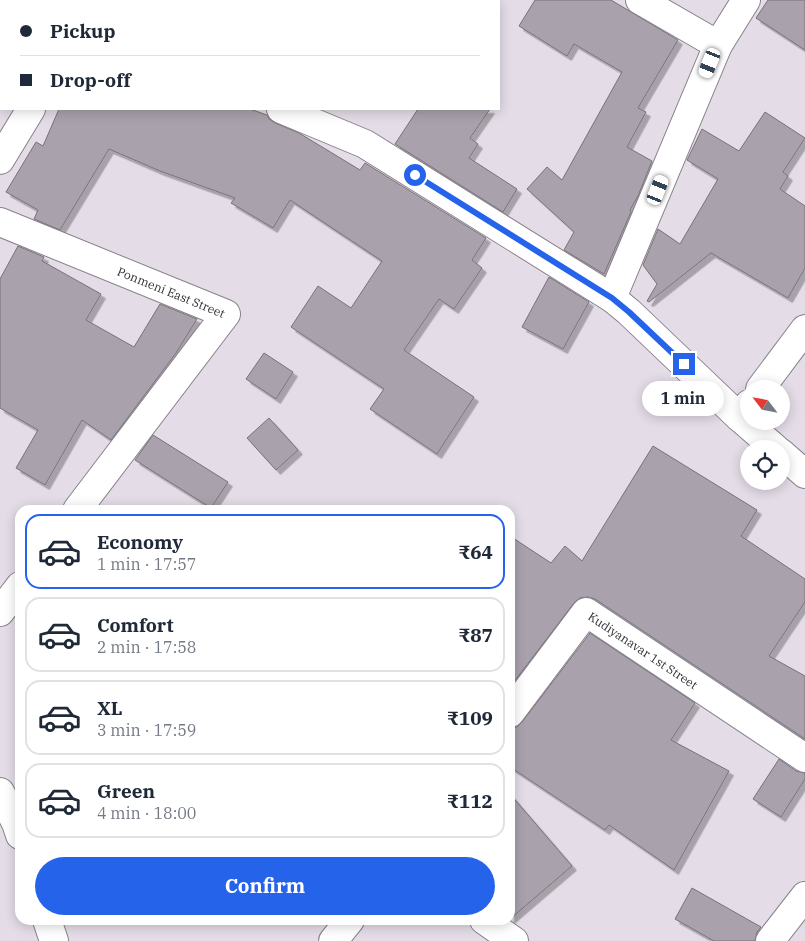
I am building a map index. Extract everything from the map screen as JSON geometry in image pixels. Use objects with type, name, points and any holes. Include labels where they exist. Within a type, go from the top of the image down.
[{"type":"street","points":[[640,0],[718,45]]},
{"type":"street","points":[[612,298],[718,45],[746,0]]},
{"type":"street","points":[[0,160],[30,110]]},
{"type":"street","points":[[284,110],[365,144],[612,298],[740,407]]},
{"type":"street","name":"Ponmeni East Street","points":[[0,222],[226,314],[81,505]]},
{"type":"street","points":[[767,380],[805,329]]},
{"type":"street","points":[[760,430],[769,440]]},
{"type":"street","points":[[790,461],[805,474]]},
{"type":"street","points":[[0,612],[15,592]]},
{"type":"street","name":"Kudiyanavar 1st Street","points":[[515,706],[586,612],[805,758]]},
{"type":"street","points":[[0,792],[15,818]]},
{"type":"street","points":[[770,941],[805,896]]},
{"type":"street","points":[[49,925],[54,941]]},
{"type":"street","points":[[333,941],[346,925]]},
{"type":"street","points":[[491,925],[514,941]]},
{"type":"building","points":[[535,0],[611,0],[678,40],[638,108],[646,112],[627,147],[652,161],[604,274],[564,250],[574,232],[527,189],[547,167],[562,180],[622,72],[574,44],[567,56],[519,26]]},
{"type":"building","points":[[768,0],[805,0],[805,50],[756,18]]},
{"type":"building","points":[[59,110],[253,110],[267,115],[275,123],[299,133],[360,170],[365,163],[486,238],[472,260],[482,268],[454,309],[439,299],[404,350],[474,397],[437,454],[370,409],[384,389],[291,327],[318,286],[351,308],[382,261],[290,200],[273,228],[231,203],[235,198],[160,171],[109,149],[60,230],[34,219],[38,210],[6,192],[36,142],[43,146]]},
{"type":"building","points":[[417,110],[489,110],[470,138],[478,144],[469,158],[517,189],[503,212],[395,144]]},
{"type":"building","points":[[765,112],[805,138],[783,172],[788,176],[780,189],[805,206],[805,268],[788,298],[711,253],[649,302],[647,301],[657,284],[643,265],[658,229],[680,244],[718,179],[687,160],[702,129],[739,151]]},
{"type":"building","points":[[18,246],[44,257],[42,261],[101,294],[86,320],[134,347],[160,304],[197,319],[176,353],[111,440],[82,420],[45,485],[16,468],[38,430],[0,408],[0,279]]},
{"type":"building","points":[[549,277],[589,302],[563,349],[522,327]]},
{"type":"building","points":[[264,353],[293,372],[276,399],[246,379]]},
{"type":"building","points":[[269,418],[298,450],[276,470],[247,438]]},
{"type":"building","points":[[153,435],[228,482],[213,505],[206,505],[135,460]]},
{"type":"building","points":[[653,446],[757,510],[741,536],[805,579],[805,602],[769,656],[805,676],[805,739],[595,599],[588,597],[580,598],[574,603],[515,680],[515,539],[551,563],[565,546],[582,561]]},
{"type":"building","points":[[590,633],[695,703],[671,740],[729,771],[674,870],[609,825],[605,830],[515,770],[515,727],[522,722]]},
{"type":"building","points":[[779,759],[796,771],[805,773],[805,779],[781,817],[753,799]]},
{"type":"building","points":[[515,800],[572,866],[515,915]]},
{"type":"building","points":[[692,888],[761,927],[757,932],[755,941],[714,941],[675,919]]},
{"type":"route","points":[[415,175],[612,298],[684,364]]}]
